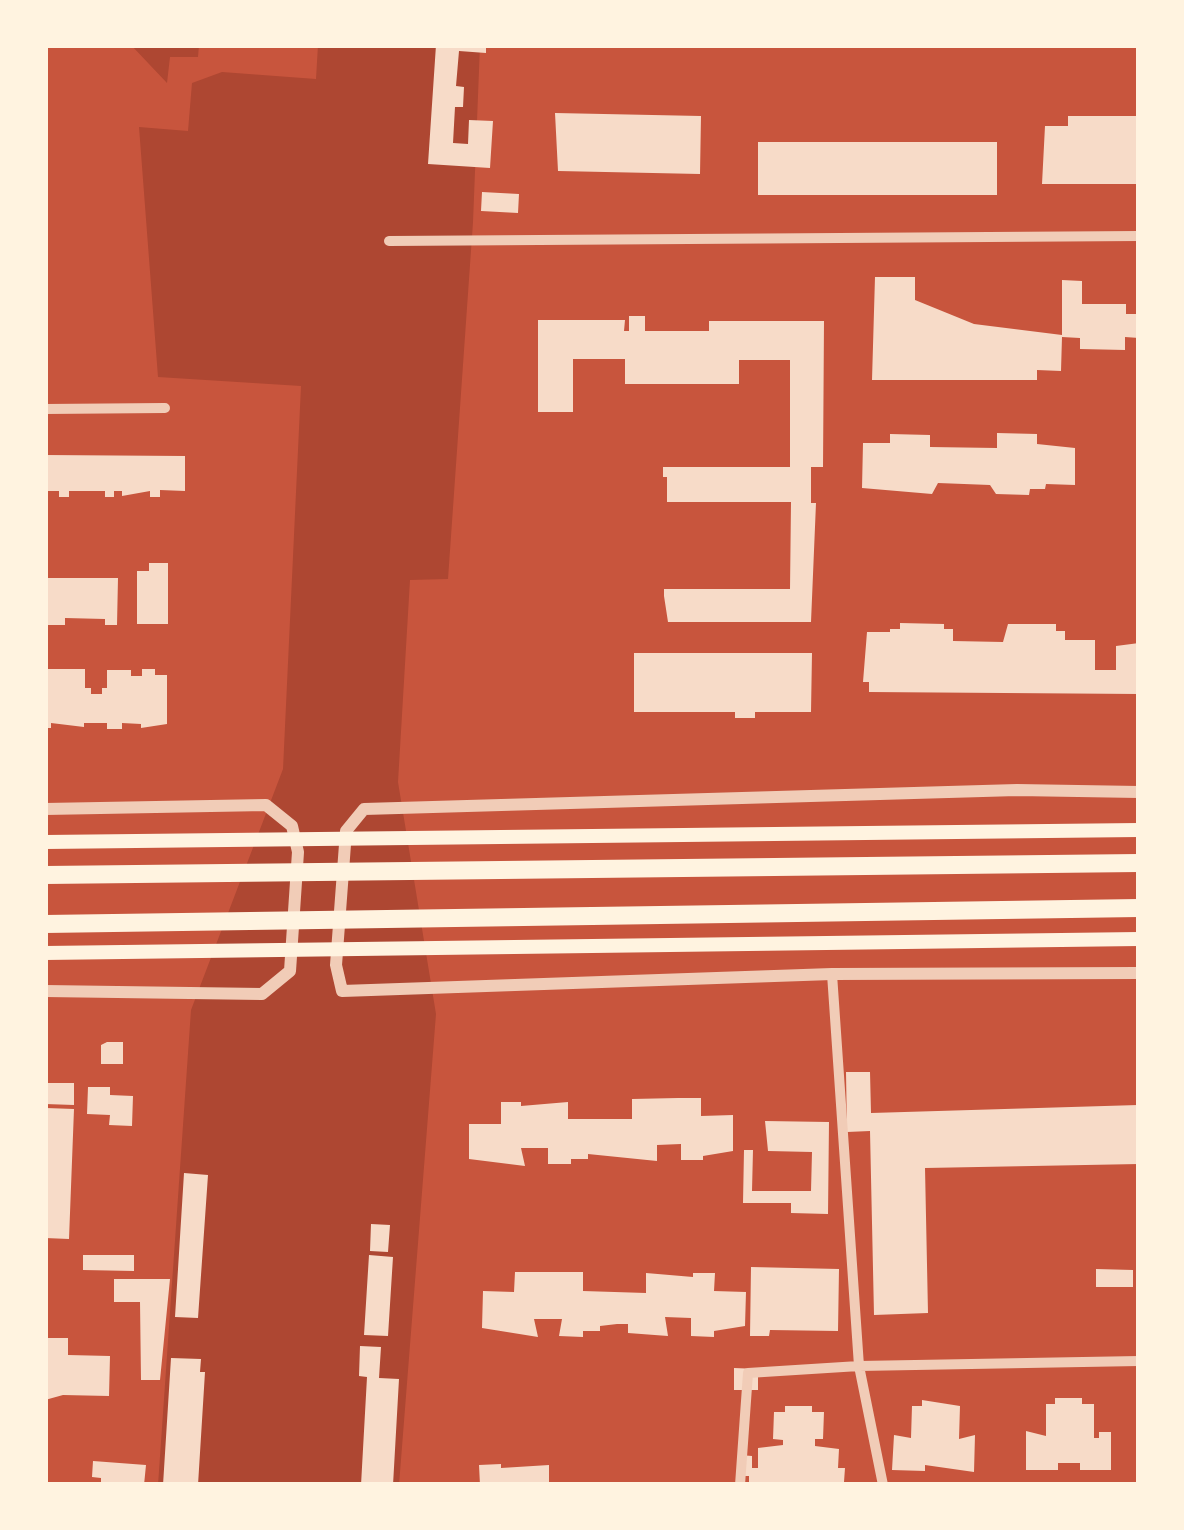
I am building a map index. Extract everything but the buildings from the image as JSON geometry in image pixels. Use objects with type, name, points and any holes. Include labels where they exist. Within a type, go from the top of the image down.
[{"type":"highway","points":[[45,875],[1139,863]]},
{"type":"highway","points":[[45,924],[1108,908],[1139,911]]},
{"type":"main road","points":[[45,842],[1139,830]]},
{"type":"main road","points":[[45,953],[1139,939]]},
{"type":"street","points":[[389,240],[1139,236]]},
{"type":"street","points":[[45,409],[164,408]]},
{"type":"street","points":[[1139,792],[1017,790],[364,809],[346,831],[336,965],[342,991],[832,974],[1139,974]]},
{"type":"street","points":[[45,809],[266,806],[292,826],[298,852],[290,971],[262,994],[45,991]]},
{"type":"street","points":[[832,974],[859,1366],[883,1485]]},
{"type":"street","points":[[740,1485],[748,1373],[859,1366],[1139,1361]]},
{"type":"shaded area","points":[[131,45],[199,45],[198,57],[170,57],[167,83]]},
{"type":"shaded area","points":[[318,45],[480,45],[473,222],[448,579],[410,580],[398,782],[436,1014],[399,1485],[158,1485],[191,1010],[283,769],[301,386],[158,377],[139,127],[188,131],[192,83],[222,72],[316,79]]}]
